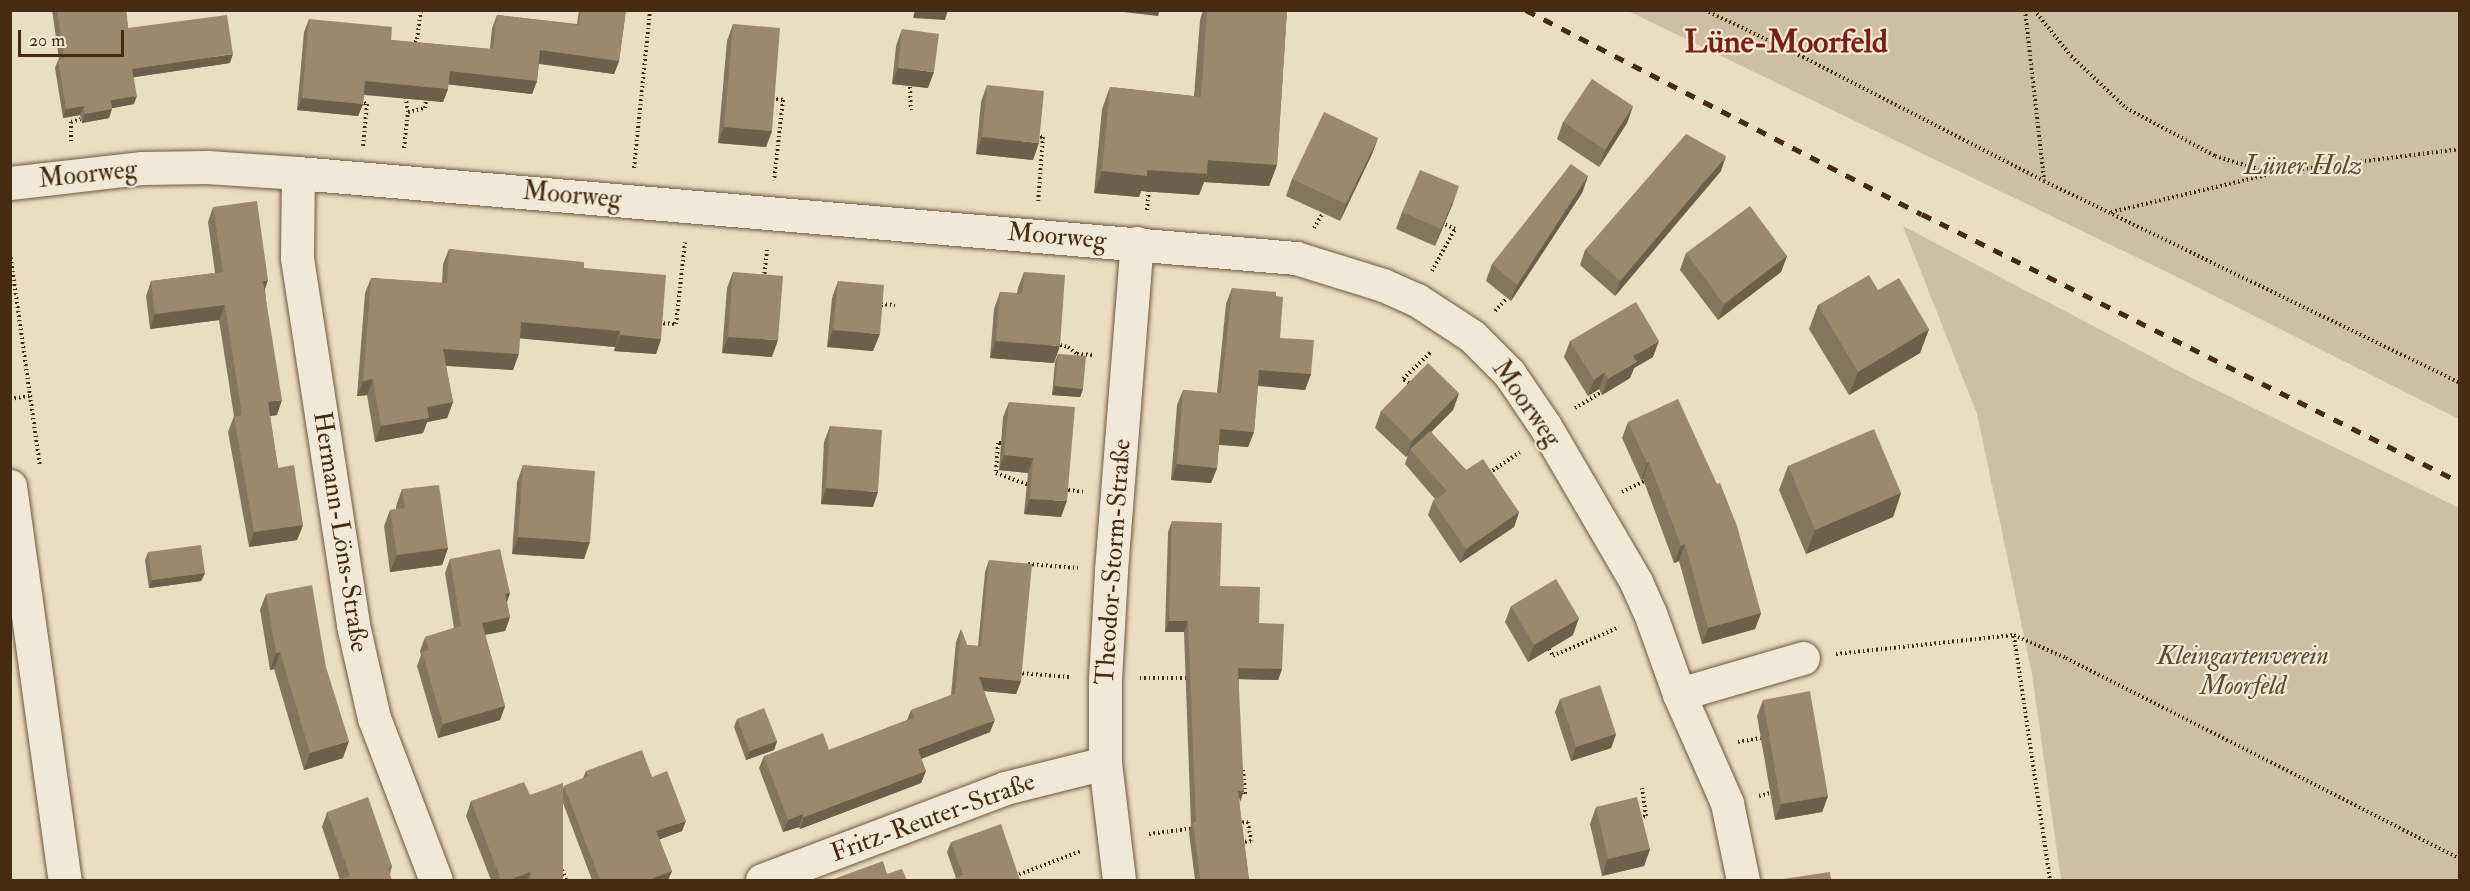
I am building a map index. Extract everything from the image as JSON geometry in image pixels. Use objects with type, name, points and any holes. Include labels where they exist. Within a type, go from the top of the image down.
[{"type":"street","name":"Moorweg","points":[[10,183],[142,168],[207,167],[360,178],[1296,258],[1344,271],[1417,300],[1458,325],[1509,374],[1548,433],[1636,582],[1680,694],[1727,803],[1743,880]]},
{"type":"street","name":"Hermann-Löns-Straße","points":[[298,173],[297,258],[352,625],[375,718],[436,880]]},
{"type":"street","name":"Theodor-Storm-Straße","points":[[1119,880],[1105,762],[1105,679],[1116,496],[1141,244]]},
{"type":"street","points":[[10,486],[65,880]]},
{"type":"street","points":[[1680,694],[1803,658]]},
{"type":"street","name":"Fritz-Reuter-Straße","points":[[762,880],[1005,788],[1105,762]]},
{"type":"path","points":[[408,55],[417,39],[421,10]]},
{"type":"path","points":[[631,201],[650,10]]},
{"type":"path","points":[[1705,10],[1803,57],[2044,181],[2460,383]]},
{"type":"path","points":[[2025,10],[2044,181]]},
{"type":"path","points":[[2034,10],[2071,56],[2126,108],[2215,156],[2271,173]]},
{"type":"path","points":[[910,87],[911,110]]},
{"type":"path","points":[[401,182],[408,112],[404,100],[405,88]]},
{"type":"path","points":[[764,280],[783,100],[770,98]]},
{"type":"path","points":[[408,112],[425,108],[426,100]]},
{"type":"path","points":[[360,101],[367,104],[360,178]]},
{"type":"path","points":[[1035,136],[1044,137],[1035,235]]},
{"type":"path","points":[[2110,213],[2271,173],[2460,149]]},
{"type":"path","points":[[1141,244],[1150,180]]},
{"type":"path","points":[[658,322],[676,324],[689,206]]},
{"type":"path","points":[[1417,300],[1455,229],[1444,224]]},
{"type":"path","points":[[881,310],[881,304],[895,305]]},
{"type":"path","points":[[1409,384],[1404,379],[1458,325]]},
{"type":"path","points":[[10,399],[30,396]]},
{"type":"path","points":[[1481,479],[1548,433]]},
{"type":"path","points":[[1001,443],[998,443],[996,473],[1032,486],[1032,480]]},
{"type":"path","points":[[1053,488],[1116,496]]},
{"type":"path","points":[[1018,564],[1111,570]]},
{"type":"path","points":[[1549,649],[1553,656],[1650,613]]},
{"type":"path","points":[[1803,658],[2014,635],[2066,658],[2460,859]]},
{"type":"path","points":[[2014,635],[2050,880]]},
{"type":"path","points":[[1018,673],[1105,679],[1194,678]]},
{"type":"path","points":[[1237,771],[1243,770],[1245,794]]},
{"type":"path","points":[[1633,820],[1647,816],[1641,788]]},
{"type":"path","points":[[1237,823],[1248,822],[1251,841],[1238,842]]},
{"type":"path","points":[[1012,877],[1113,838],[1203,827]]},
{"type":"path","points":[[560,864],[566,880]]},
{"type":"green space","name":"Lüner Holz","points":[[1628,11],[2459,11],[2459,419],[2169,273]]},
{"type":"green space","name":"Kleingartenverein Moorfeld","points":[[1903,226],[2192,378],[2459,508],[2459,880],[2061,880],[2032,674],[1977,414]]},
{"type":"building","points":[[57,10],[126,10],[128,28],[227,15],[233,54],[132,69],[137,96],[111,100],[112,109],[85,114],[84,106],[66,109],[58,60],[64,59]]},
{"type":"building","points":[[581,10],[626,10],[619,61],[540,50],[537,81],[450,71],[448,89],[365,81],[363,104],[302,98],[309,19],[392,27],[391,40],[493,49],[497,15],[579,25]]},
{"type":"building","points":[[1207,10],[1287,10],[1277,165],[1208,160],[1207,174],[1147,170],[1147,176],[1102,171],[1110,87],[1201,97]]},
{"type":"building","points":[[733,24],[780,28],[772,131],[724,127]]},
{"type":"building","points":[[902,29],[939,34],[934,72],[898,68]]},
{"type":"building","points":[[1592,79],[1633,106],[1605,150],[1563,122]]},
{"type":"building","points":[[987,85],[1044,91],[1039,143],[982,137]]},
{"type":"building","points":[[1324,112],[1378,138],[1346,204],[1292,179]]},
{"type":"building","points":[[1686,134],[1726,156],[1620,281],[1585,250]]},
{"type":"building","points":[[1571,164],[1588,176],[1517,285],[1492,264]]},
{"type":"building","points":[[1420,170],[1459,186],[1441,229],[1402,212]]},
{"type":"building","points":[[257,201],[268,280],[263,281],[282,400],[268,402],[278,468],[294,465],[303,525],[254,532],[234,417],[242,415],[225,305],[155,314],[151,281],[223,272],[213,207]]},
{"type":"building","points":[[1750,206],[1787,256],[1724,304],[1686,253]]},
{"type":"building","points":[[449,249],[584,262],[584,268],[666,275],[661,339],[620,335],[620,331],[521,322],[519,354],[443,349],[453,402],[427,407],[429,418],[381,426],[373,379],[363,381],[371,278],[447,283]]},
{"type":"building","points":[[733,272],[783,276],[778,340],[728,337]]},
{"type":"building","points":[[1024,272],[1065,275],[1060,346],[996,341],[1000,292],[1022,294]]},
{"type":"building","points":[[1869,275],[1878,290],[1899,278],[1929,329],[1858,372],[1818,305]]},
{"type":"building","points":[[838,281],[884,285],[880,334],[833,330]]},
{"type":"building","points":[[1232,288],[1276,292],[1276,296],[1283,297],[1280,338],[1314,340],[1311,374],[1259,370],[1254,432],[1220,429],[1217,468],[1177,464],[1183,390],[1221,393]]},
{"type":"building","points":[[1636,302],[1659,341],[1633,356],[1637,362],[1608,379],[1605,372],[1594,380],[1570,341]]},
{"type":"building","points":[[1058,354],[1086,356],[1083,389],[1055,386]]},
{"type":"building","points":[[1428,363],[1459,393],[1412,441],[1381,411]]},
{"type":"building","points":[[1678,399],[1717,484],[1720,483],[1737,526],[1761,613],[1708,628],[1685,544],[1681,546],[1649,462],[1647,463],[1628,422]]},
{"type":"building","points":[[1009,402],[1075,407],[1067,501],[1030,499],[1033,458],[1004,455]]},
{"type":"building","points":[[830,426],[882,430],[878,492],[826,488]]},
{"type":"building","points":[[1874,429],[1901,493],[1815,530],[1788,466]]},
{"type":"building","points":[[1430,431],[1466,470],[1483,459],[1519,512],[1466,549],[1433,501],[1447,491],[1410,449]]},
{"type":"building","points":[[523,465],[595,471],[590,542],[518,537]]},
{"type":"building","points":[[439,485],[448,548],[397,555],[390,510],[405,508],[402,489]]},
{"type":"building","points":[[1172,521],[1222,523],[1220,586],[1260,587],[1259,623],[1284,624],[1282,669],[1238,668],[1244,791],[1238,791],[1249,880],[1200,880],[1193,822],[1196,822],[1188,621],[1169,621]]},
{"type":"building","points":[[201,545],[205,573],[152,580],[148,552]]},
{"type":"building","points":[[500,549],[510,593],[505,594],[510,617],[482,623],[505,706],[443,724],[422,652],[429,650],[425,637],[461,626],[450,559]]},
{"type":"building","points":[[989,560],[1032,564],[1021,681],[979,677],[995,720],[918,749],[926,771],[804,817],[803,814],[788,820],[764,756],[823,733],[829,750],[914,718],[911,710],[955,694],[961,629],[967,645],[981,646]]},
{"type":"building","points":[[1556,579],[1579,618],[1534,645],[1511,606]]},
{"type":"building","points":[[312,585],[326,667],[349,741],[310,753],[280,652],[276,653],[266,594]]},
{"type":"building","points":[[1600,685],[1616,734],[1576,747],[1560,699]]},
{"type":"building","points":[[1810,691],[1828,796],[1781,804],[1763,700]]},
{"type":"building","points":[[764,708],[777,741],[750,751],[737,719]]},
{"type":"building","points":[[642,750],[652,777],[667,771],[686,821],[656,831],[672,871],[648,880],[600,880],[564,786],[588,776],[586,771]]},
{"type":"building","points":[[524,782],[530,795],[563,783],[563,880],[530,880],[530,872],[509,880],[501,880],[471,801]]},
{"type":"building","points":[[368,797],[392,866],[388,868],[392,880],[338,880],[350,876],[327,812]]},
{"type":"building","points":[[1637,797],[1650,849],[1608,859],[1596,807]]},
{"type":"building","points":[[1001,824],[1020,880],[950,880],[963,875],[951,842]]},
{"type":"building","points":[[883,861],[887,874],[902,869],[907,880],[831,880]]},
{"type":"building","points":[[1830,872],[1831,880],[1783,880],[1783,879]]},
{"type":"railway","points":[[1526,10],[1922,214],[2460,482]]},
{"type":"district","name":"Lüne-Moorfeld","points":[[1786,42]]}]
